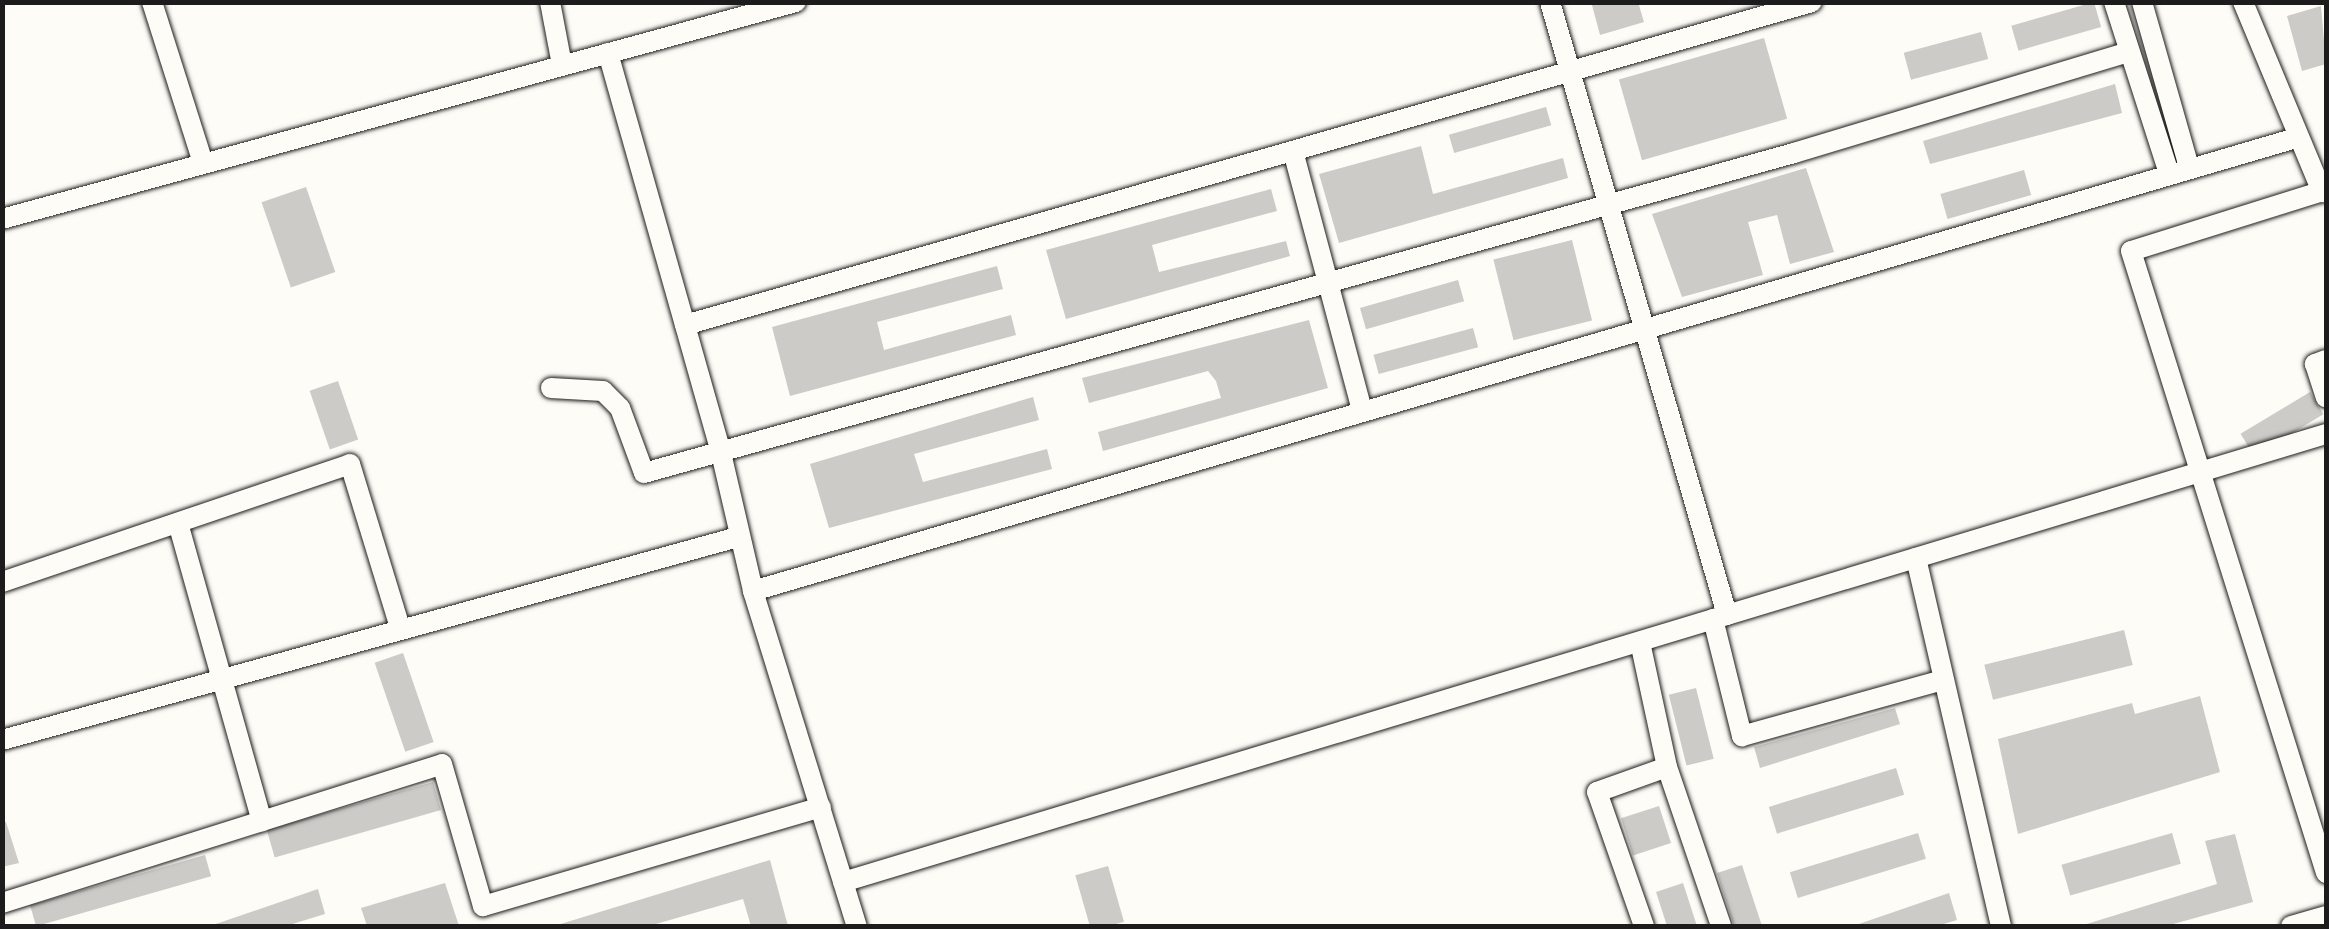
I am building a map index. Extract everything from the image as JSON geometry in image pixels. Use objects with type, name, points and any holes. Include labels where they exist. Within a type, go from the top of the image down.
[{"type":"street","points":[[152,2],[203,163]]},
{"type":"street","points":[[550,2],[562,64]]},
{"type":"street","points":[[2,219],[796,2]]},
{"type":"street","points":[[1550,2],[1645,330],[1720,617],[1742,736],[1942,680]]},
{"type":"street","points":[[685,325],[1812,2]]},
{"type":"street","points":[[2114,2],[2129,52],[2179,170]]},
{"type":"street","points":[[2142,2],[2179,170]]},
{"type":"street","points":[[2247,4],[2296,138],[2319,158],[2324,191],[2131,251],[2204,471],[2326,873]]},
{"type":"street","points":[[551,388],[603,391],[620,408],[644,474],[2129,52]]},
{"type":"street","points":[[608,53],[722,453],[753,591],[857,926]]},
{"type":"street","points":[[753,591],[2296,138]]},
{"type":"street","points":[[1294,151],[1362,410]]},
{"type":"street","points":[[2326,360],[2314,364],[2326,398]]},
{"type":"street","points":[[844,882],[2326,434]]},
{"type":"street","points":[[2,582],[350,464],[400,628]]},
{"type":"street","points":[[178,522],[262,821]]},
{"type":"street","points":[[2,740],[738,537]]},
{"type":"street","points":[[1916,558],[2001,926]]},
{"type":"street","points":[[1640,642],[1667,768],[1720,926]]},
{"type":"street","points":[[2,903],[442,764],[483,906],[821,807]]},
{"type":"street","points":[[1644,926],[1597,792],[1667,768]]},
{"type":"street","points":[[2291,926],[2326,916]]},
{"type":"building","points":[[1638,2],[1644,22],[1600,35],[1592,5]]},
{"type":"building","points":[[2094,2],[2101,27],[2018,51],[2011,26]]},
{"type":"building","points":[[2321,6],[2326,64],[2302,71],[2287,16]]},
{"type":"building","points":[[1981,32],[1988,59],[1911,80],[1904,53]]},
{"type":"building","points":[[1764,38],[1787,119],[1642,160],[1619,80]]},
{"type":"building","points":[[2115,84],[2122,113],[1930,164],[1923,141]]},
{"type":"building","points":[[1546,107],[1551,125],[1454,153],[1449,135]]},
{"type":"building","points":[[1421,146],[1433,194],[1563,158],[1568,178],[1339,243],[1319,174]]},
{"type":"building","points":[[1806,168],[1834,252],[1790,264],[1777,215],[1748,222],[1763,275],[1682,297],[1652,214]]},
{"type":"building","points":[[2024,170],[2031,195],[1948,219],[1940,194]]},
{"type":"building","points":[[306,187],[335,272],[291,287],[262,202]]},
{"type":"building","points":[[1271,189],[1277,211],[1152,245],[1159,272],[1286,241],[1290,256],[1066,319],[1046,250]]},
{"type":"building","points":[[1572,240],[1592,321],[1513,340],[1493,260]]},
{"type":"building","points":[[997,266],[1003,289],[877,322],[884,350],[1011,315],[1016,335],[790,396],[772,327]]},
{"type":"building","points":[[1458,280],[1464,301],[1366,329],[1360,308]]},
{"type":"building","points":[[1309,320],[1328,388],[1103,451],[1098,432],[1221,398],[1208,371],[1089,403],[1082,378]]},
{"type":"building","points":[[1473,328],[1478,347],[1379,374],[1374,355]]},
{"type":"building","points":[[338,381],[358,440],[330,449],[310,391]]},
{"type":"building","points":[[2310,392],[2323,414],[2254,456],[2241,434]]},
{"type":"building","points":[[1033,397],[1039,420],[914,454],[923,482],[1047,449],[1052,469],[829,528],[810,464]]},
{"type":"building","points":[[2124,630],[2133,665],[1993,700],[1984,665]]},
{"type":"building","points":[[403,653],[434,742],[405,752],[375,663]]},
{"type":"building","points":[[1696,688],[1714,759],[1686,766],[1669,695]]},
{"type":"building","points":[[2200,696],[2220,772],[2018,834],[1998,739],[2132,703],[2135,714]]},
{"type":"building","points":[[1895,708],[1900,724],[1760,768],[1754,747]]},
{"type":"building","points":[[1896,768],[1904,795],[1777,834],[1769,807]]},
{"type":"building","points":[[433,782],[441,810],[275,858],[267,830]]},
{"type":"building","points":[[1659,806],[1671,843],[1633,855],[1621,818]]},
{"type":"building","points":[[6,822],[19,863],[2,867],[2,823]]},
{"type":"building","points":[[1918,833],[1926,859],[1798,898],[1790,872]]},
{"type":"building","points":[[2172,833],[2181,864],[2070,895],[2061,865]]},
{"type":"building","points":[[2235,834],[2253,902],[2166,926],[2080,926],[2217,884],[2205,841]]},
{"type":"building","points":[[205,855],[211,876],[37,926],[30,905]]},
{"type":"building","points":[[770,860],[788,926],[751,926],[743,899],[649,926],[554,926]]},
{"type":"building","points":[[1742,865],[1762,926],[1734,926],[1717,873]]},
{"type":"building","points":[[1108,866],[1124,922],[1090,926],[1075,875]]},
{"type":"building","points":[[445,883],[459,926],[367,926],[361,908]]},
{"type":"building","points":[[1683,883],[1697,926],[1667,926],[1656,892]]},
{"type":"building","points":[[318,889],[325,914],[286,926],[210,926]]},
{"type":"building","points":[[1949,893],[1957,920],[1937,926],[1853,926]]}]
